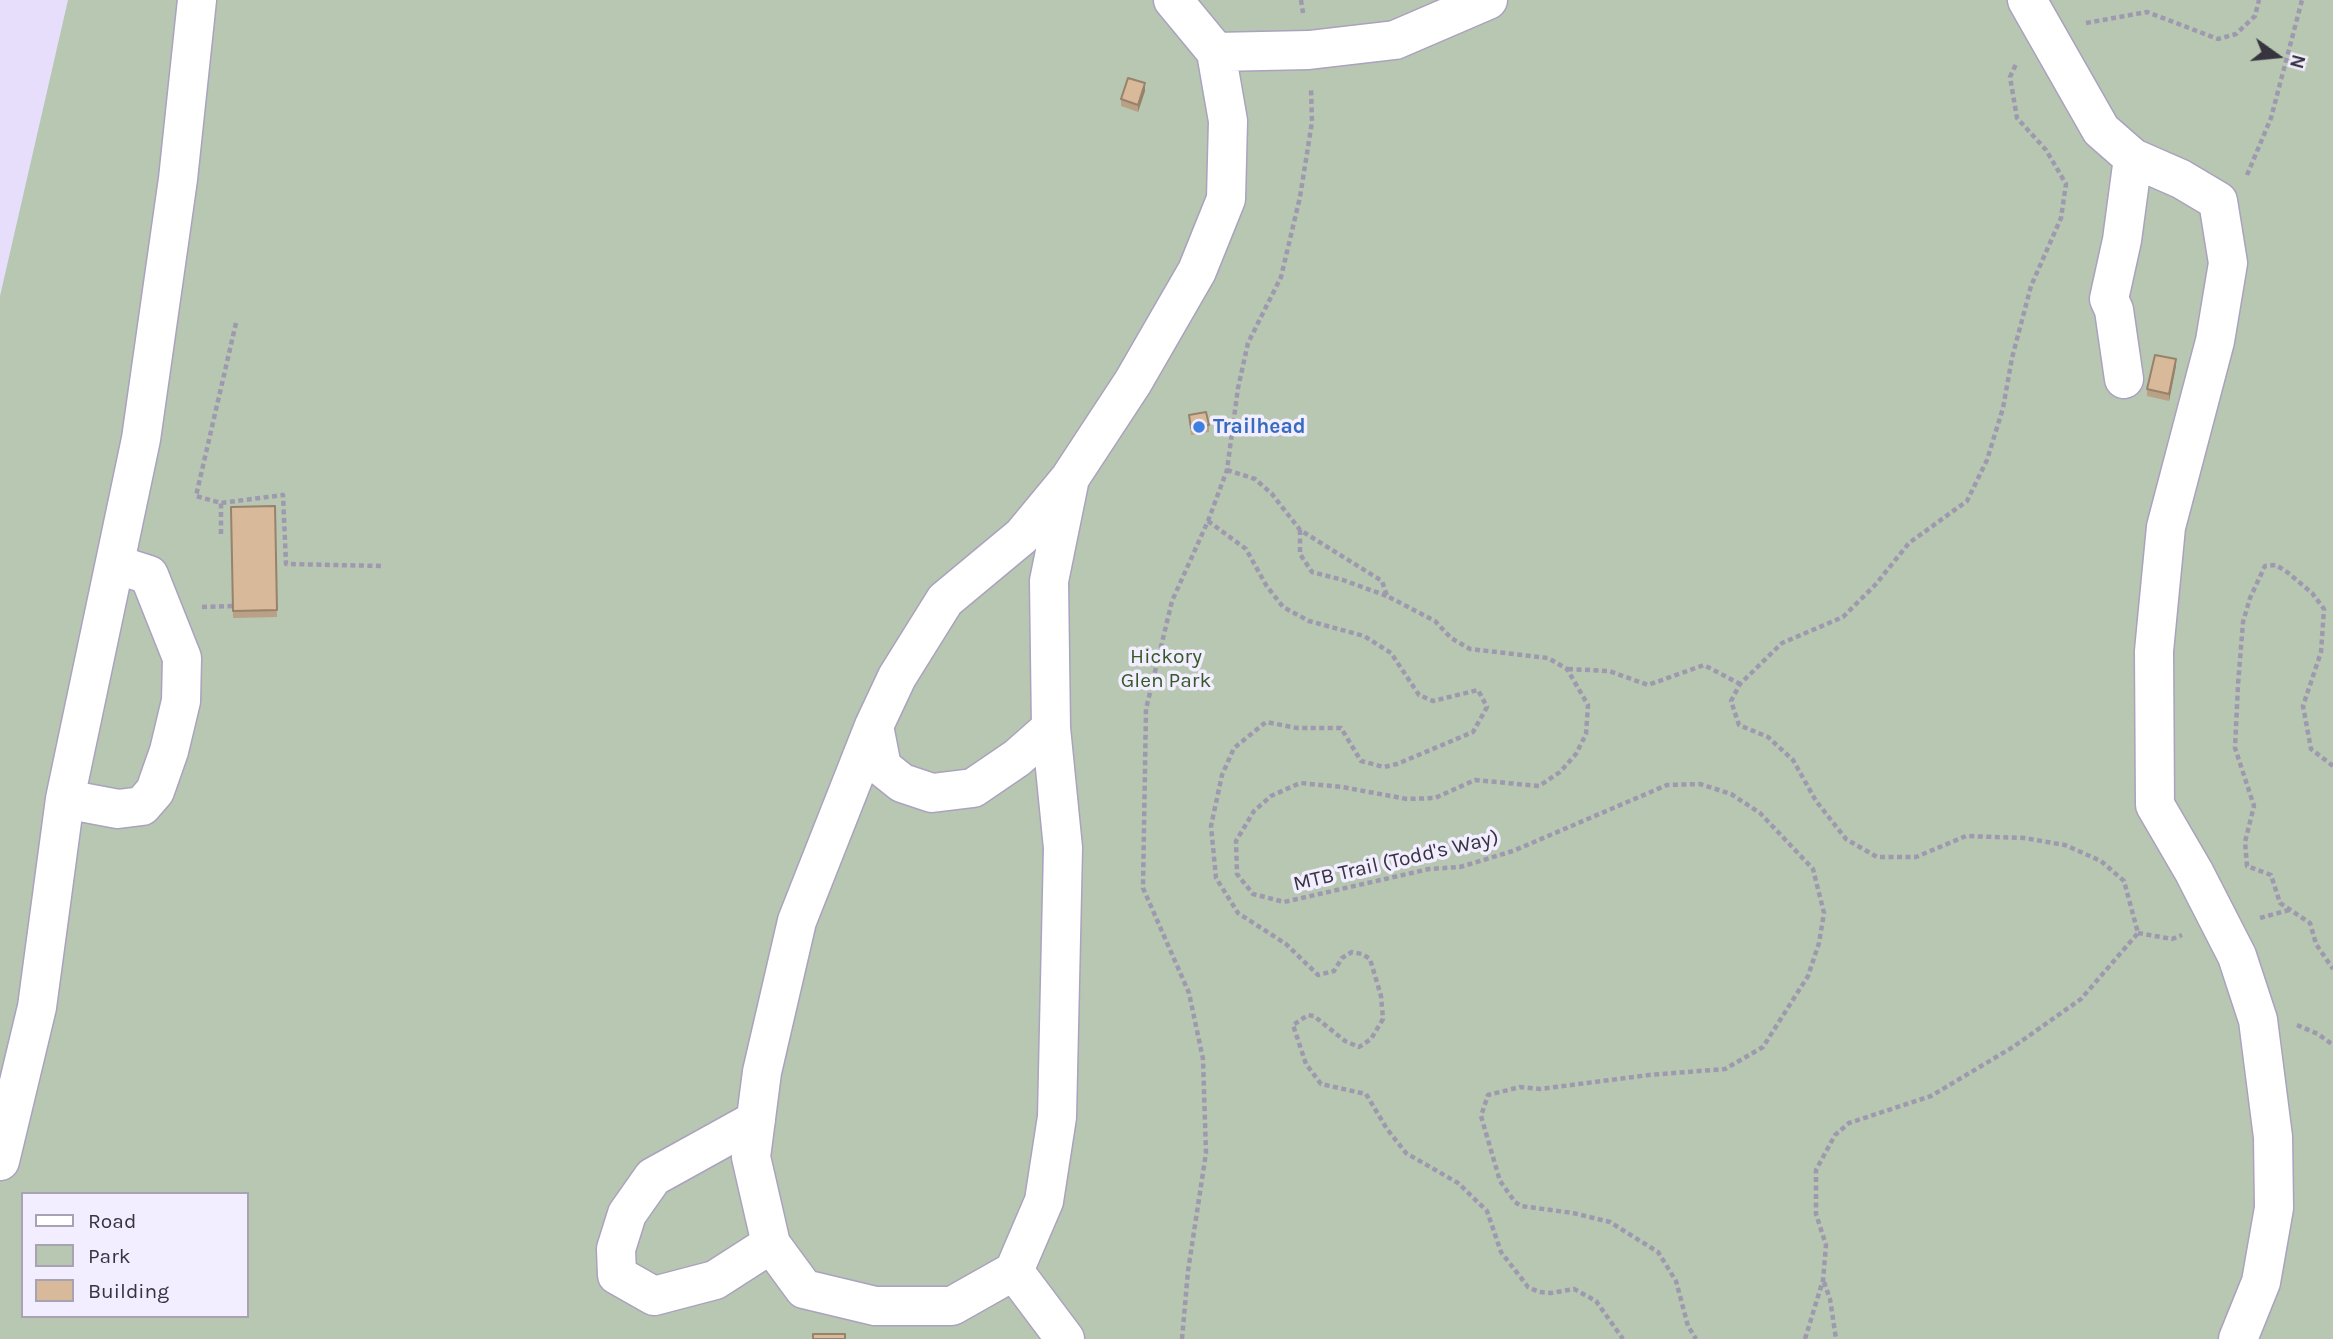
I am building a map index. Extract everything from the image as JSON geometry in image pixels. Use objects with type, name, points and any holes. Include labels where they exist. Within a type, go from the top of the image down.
[{"type":"lane","points":[[0,1161],[37,1007],[65,799],[141,439],[178,179],[197,0]]},
{"type":"lane","points":[[1070,478],[1049,581],[1051,728],[1063,848],[1056,1117],[1044,1201],[1014,1271],[952,1306],[875,1306],[804,1289],[771,1244],[751,1157],[762,1072],[797,921],[874,726],[897,677],[945,600],[1022,536],[1070,478],[1133,382],[1197,271],[1226,199],[1228,121],[1216,51],[1173,0]]},
{"type":"lane","points":[[1216,51],[1309,50],[1395,40],[1488,0]]},
{"type":"lane","points":[[2027,0],[2101,130],[2133,158],[2180,179],[2218,201],[2221,217],[2228,263],[2215,341],[2166,527],[2154,651],[2155,805],[2194,872],[2237,956],[2258,1020],[2273,1137],[2274,1208],[2261,1282],[2238,1339]]},
{"type":"lane","points":[[2123,379],[2114,310],[2109,299],[2122,240],[2133,158]]},
{"type":"lane","points":[[65,799],[118,809],[142,806],[155,791],[169,751],[181,701],[181,658],[149,575],[115,564]]},
{"type":"lane","points":[[874,726],[882,767],[902,783],[932,793],[973,788],[1017,758],[1051,728]]},
{"type":"lane","points":[[755,1120],[653,1177],[627,1214],[616,1249],[617,1275],[654,1296],[715,1280],[771,1244]]},
{"type":"lane","points":[[1014,1271],[1065,1339]]},
{"type":"path","points":[[1182,1339],[1188,1270],[1206,1153],[1203,1059],[1189,993],[1143,888],[1146,709],[1171,601],[1208,521],[1227,470],[1238,387],[1248,343],[1282,277],[1300,197],[1312,122],[1309,50],[1301,0]]},
{"type":"path","points":[[1805,1339],[1823,1280],[1826,1245],[1816,1214],[1816,1170],[1835,1135],[1849,1123],[1931,1096],[2013,1047],[2081,999],[2138,933],[2124,880],[2101,861],[2065,845],[2024,838],[1966,836],[1916,857],[1877,857],[1846,839],[1816,801],[1793,760],[1768,737],[1739,725],[1731,701],[1740,684],[1782,643],[1843,617],[1876,584],[1909,543],[1967,501],[1987,460],[2003,408],[2012,358],[2031,286],[2061,218],[2066,184],[2046,150],[2017,118],[2010,77],[2023,51],[2046,33],[2102,19],[2147,12],[2218,39],[2236,34],[2255,16],[2259,0]]},
{"type":"path","points":[[2221,217],[2240,190],[2271,118],[2302,0]]},
{"type":"path","points":[[236,323],[197,496],[221,503],[284,495],[286,565],[384,566]]},
{"type":"path","points":[[1227,470],[1255,479],[1272,494],[1300,530],[1382,581],[1388,596]]},
{"type":"path","points":[[221,503],[221,534]]},
{"type":"path","points":[[1208,521],[1246,550],[1283,607],[1309,621],[1364,636],[1391,653],[1419,695],[1433,701],[1478,690],[1487,707],[1473,732],[1384,767],[1361,761],[1341,728],[1297,728],[1266,722],[1234,748],[1222,775],[1211,826],[1216,878],[1238,914],[1286,944],[1318,975],[1334,971],[1342,958],[1352,952],[1370,959],[1381,996],[1383,1019],[1371,1039],[1359,1047],[1345,1041],[1314,1016],[1308,1015],[1293,1025],[1306,1064],[1321,1084],[1366,1094],[1387,1129],[1406,1153],[1458,1183],[1487,1212],[1501,1252],[1528,1287],[1551,1293],[1574,1289],[1596,1301],[1623,1339]]},
{"type":"path","points":[[1300,530],[1300,554],[1312,572],[1388,596],[1435,621],[1451,638],[1470,649],[1548,658],[1567,669],[1609,671],[1648,684],[1704,665],[1740,684]]},
{"type":"path","points":[[2333,766],[2311,749],[2304,706],[2321,652],[2324,609],[2312,593],[2287,572],[2276,565],[2265,566],[2250,598],[2243,622],[2238,685],[2235,748],[2254,806],[2245,842],[2247,866],[2271,875],[2280,903],[2310,923],[2316,944],[2333,969]]},
{"type":"path","name":"MTB Trail (Todd's Way)","points":[[1567,669],[1588,705],[1586,734],[1576,754],[1560,772],[1539,786],[1475,780],[1435,798],[1407,799],[1342,787],[1300,783],[1271,796],[1254,811],[1236,841],[1237,874],[1253,894],[1284,902],[1429,869],[1460,867],[1513,851],[1667,785],[1700,784],[1731,794],[1760,813],[1781,832],[1813,869],[1824,913],[1819,943],[1808,976],[1763,1047],[1725,1069],[1649,1075],[1540,1089],[1520,1087],[1488,1095],[1481,1116],[1500,1181],[1515,1202],[1521,1206],[1573,1213],[1610,1222],[1658,1252],[1676,1281],[1688,1326],[1696,1339]]},
{"type":"path","points":[[1823,1280],[1830,1299],[1836,1339]]},
{"type":"green space","name":"Hickory Glen Park","points":[[68,0],[2333,0],[2333,1339],[0,1339],[0,296]]},
{"type":"building","points":[[1128,78],[1145,83],[1138,105],[1121,99]]},
{"type":"building","points":[[2155,355],[2176,359],[2169,394],[2147,389]]},
{"type":"building","points":[[1206,412],[1209,425],[1191,428],[1189,415]]},
{"type":"building","points":[[275,506],[277,610],[233,611],[231,507]]},
{"type":"building","points":[[813,1334],[845,1334],[845,1339],[813,1339]]},
{"type":"place","name":"Trailhead","points":[[1199,427]]}]
